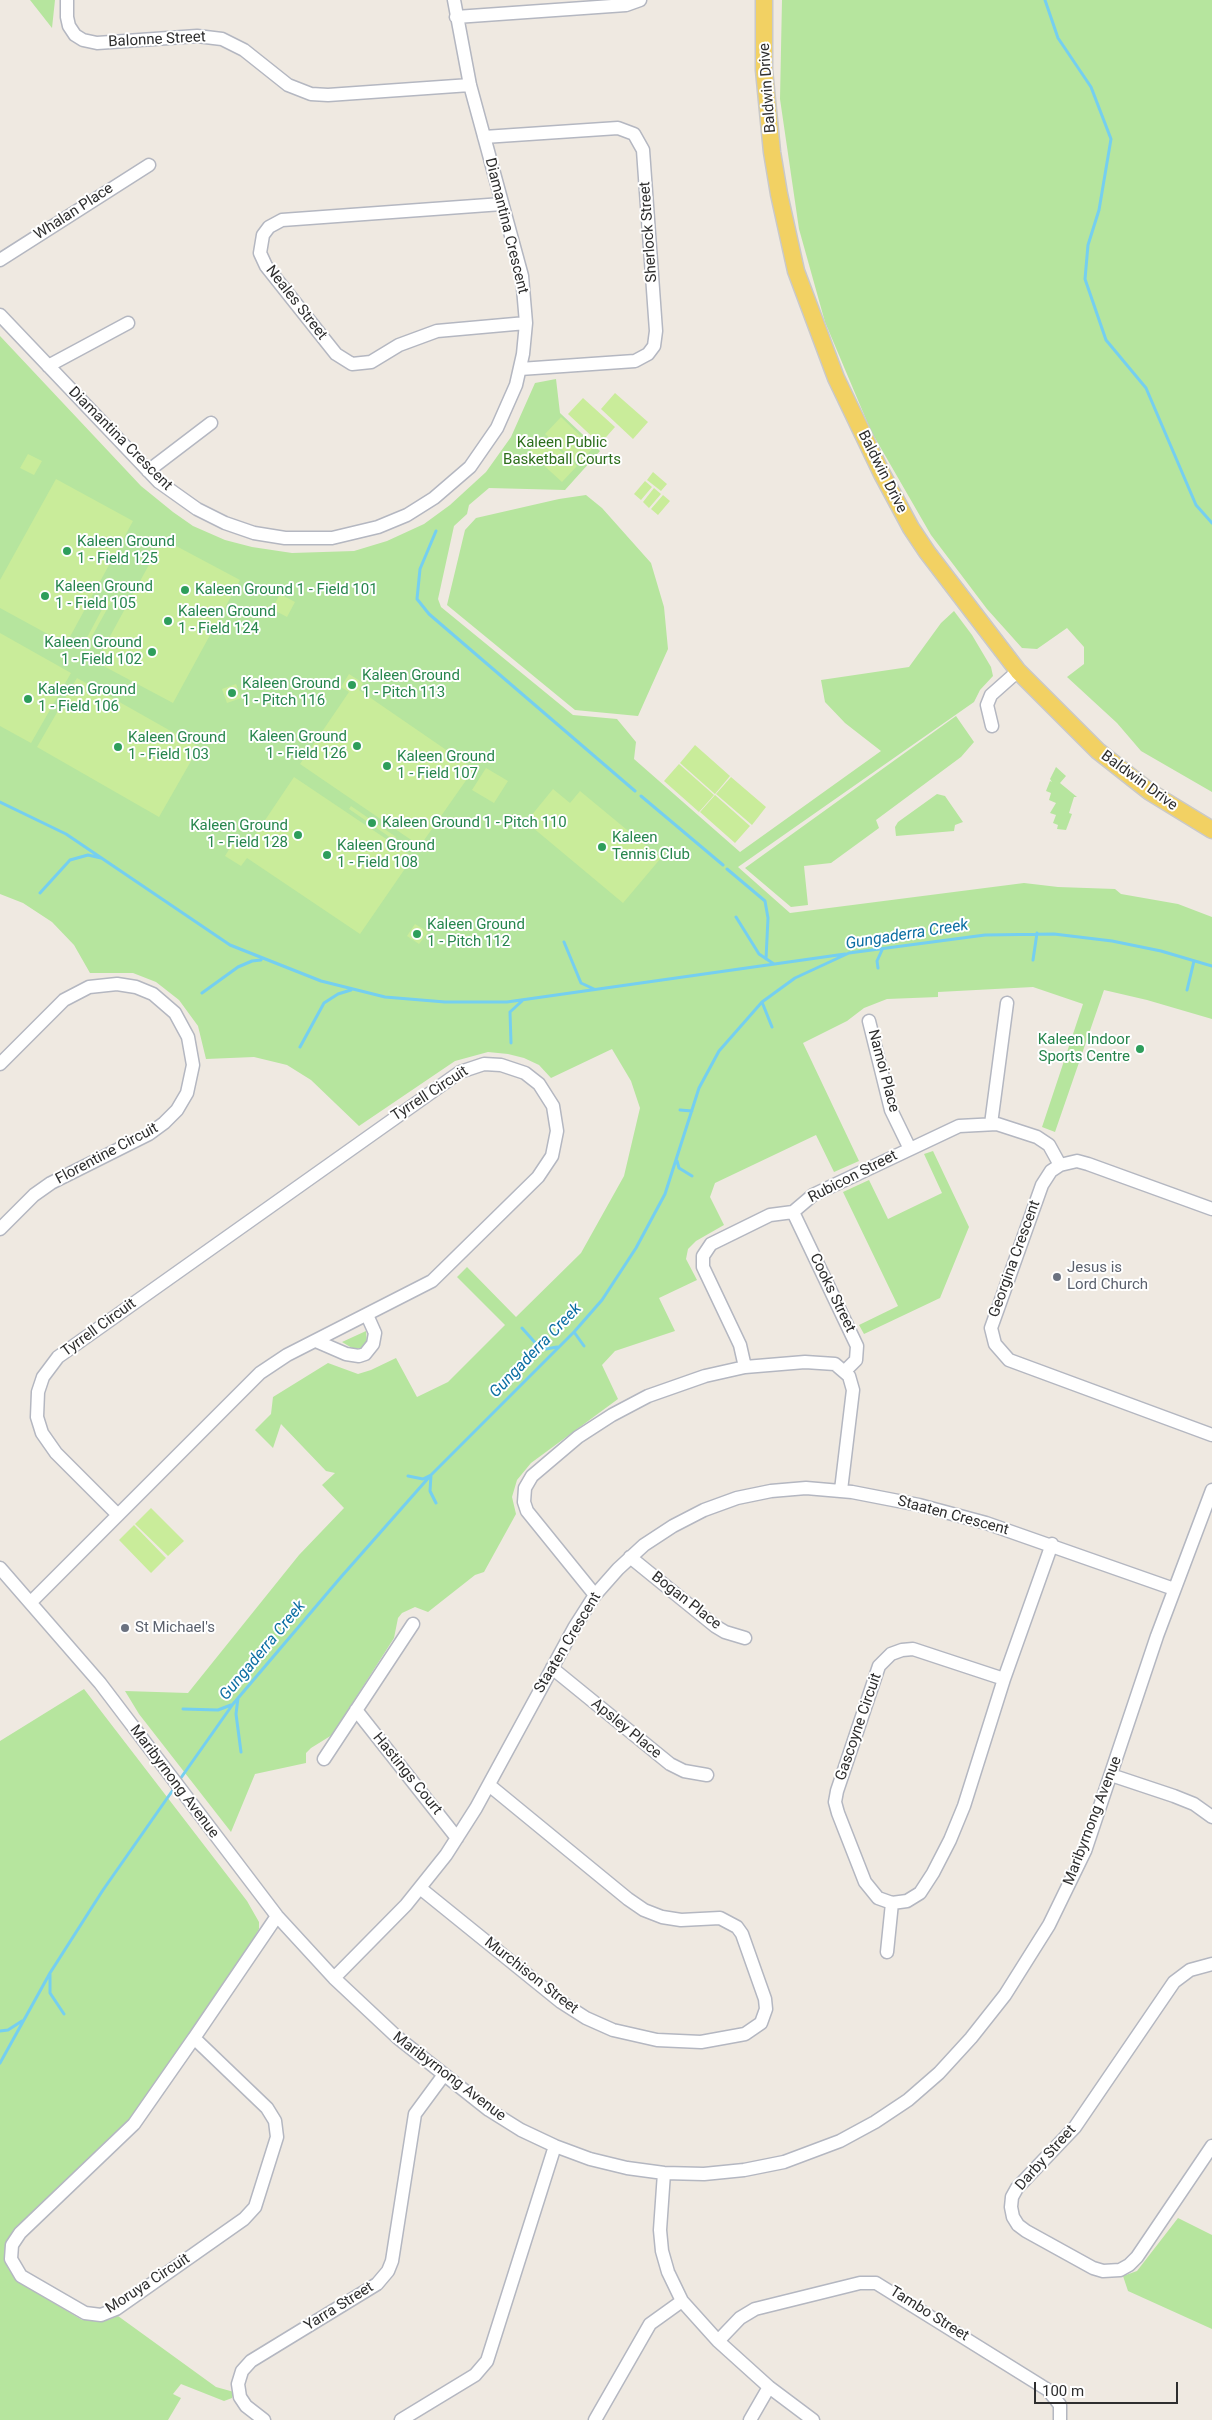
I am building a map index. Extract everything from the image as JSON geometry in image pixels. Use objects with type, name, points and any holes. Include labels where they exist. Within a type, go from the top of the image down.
[{"type":"main road","name":"Baldwin Drive","points":[[764,0],[764,70],[772,152],[780,201],[796,271],[836,378],[882,474],[911,528],[962,600],[1018,671],[1098,752],[1150,792],[1212,830]]},
{"type":"street","name":"Balonne Street","points":[[68,0],[68,22],[72,31],[83,40],[98,43],[205,36],[222,39],[237,46],[288,85],[311,94],[328,95],[470,85]]},
{"type":"street","name":"Diamantina Crescent","points":[[0,315],[148,471],[171,492],[197,510],[225,523],[254,533],[300,539],[332,538],[363,532],[393,521],[421,507],[447,488],[464,472],[480,454],[497,428],[511,400],[520,369],[526,323],[522,276],[470,85],[454,0]]},
{"type":"street","points":[[456,17],[626,5],[640,0]]},
{"type":"street","name":"Sherlock Street","points":[[484,137],[618,128],[634,134],[643,150],[656,331],[654,346],[648,354],[635,361],[520,369]]},
{"type":"street","name":"Whalan Place","points":[[0,260],[149,165]]},
{"type":"street","name":"Neales Street","points":[[502,204],[282,220],[266,230],[261,239],[260,253],[266,266],[336,354],[352,364],[371,362],[399,345],[437,331],[526,323]]},
{"type":"street","points":[[48,366],[128,323]]},
{"type":"street","points":[[148,471],[211,423]]},
{"type":"street","points":[[992,726],[987,704],[991,695],[1018,671]]},
{"type":"street","name":"Florentine Circuit","points":[[0,1064],[64,1000],[89,987],[117,984],[136,987],[153,994],[175,1013],[188,1037],[192,1065],[186,1093],[177,1110],[164,1124],[149,1134],[51,1183],[34,1195],[0,1229]]},
{"type":"street","points":[[991,1124],[1007,1003]]},
{"type":"street","name":"Namoi Place","points":[[869,1021],[890,1106],[910,1148]]},
{"type":"street","name":"Tyrrell Circuit","points":[[31,1602],[118,1515],[260,1373],[278,1360],[418,1289],[440,1274],[538,1177],[548,1164],[556,1139],[555,1114],[544,1091],[525,1073],[505,1065],[484,1064],[468,1068],[452,1076],[64,1352],[52,1363],[40,1384],[36,1400],[37,1417],[42,1433],[56,1453],[118,1515]]},
{"type":"street","name":"Rubicon Street","points":[[745,1367],[740,1345],[704,1271],[703,1256],[708,1246],[714,1242],[770,1215],[793,1212],[813,1195],[954,1128],[991,1124],[1009,1126],[1042,1139],[1052,1149],[1060,1165]]},
{"type":"street","points":[[1060,1165],[1077,1162],[1088,1164],[1212,1209]]},
{"type":"street","name":"Georgina Crescent","points":[[1060,1165],[1051,1171],[1044,1180],[1029,1220],[992,1322],[995,1344],[1001,1353],[1014,1362],[1212,1435]]},
{"type":"street","name":"Cooks Street","points":[[793,1212],[857,1346],[856,1360],[845,1371]]},
{"type":"street","points":[[316,1341],[346,1354],[359,1356],[365,1354],[370,1349],[375,1338],[373,1327],[367,1315]]},
{"type":"street","points":[[595,1595],[527,1511],[524,1492],[529,1479],[578,1437],[630,1405],[686,1382],[745,1367],[785,1363],[826,1362],[835,1364],[845,1371],[851,1381],[853,1390],[841,1490]]},
{"type":"street","name":"Staaten Crescent","points":[[334,1978],[390,1922],[420,1888],[457,1838],[489,1785],[580,1617],[595,1595],[630,1557],[673,1526],[720,1503],[771,1491],[806,1488],[841,1490],[953,1513],[1052,1544],[1174,1589]]},
{"type":"street","name":"Maribyrnong Avenue","points":[[0,1568],[100,1684],[277,1916],[334,1978],[398,2038],[443,2076],[505,2120],[555,2146],[609,2164],[664,2173],[724,2172],[764,2166],[803,2156],[840,2141],[875,2122],[924,2087],[953,2059],[988,2017],[1040,1941],[1062,1901],[1085,1851],[1174,1589],[1212,1490]]},
{"type":"street","points":[[887,1952],[892,1903],[907,1901],[920,1892],[946,1849],[964,1806],[1004,1679],[1052,1544]]},
{"type":"street","name":"Bogan Place","points":[[630,1557],[715,1626],[745,1638]]},
{"type":"street","points":[[324,1758],[413,1624]]},
{"type":"street","name":"Gascoyne Circuit","points":[[892,1903],[878,1898],[867,1887],[835,1802],[879,1666],[891,1654],[913,1649],[1004,1679]]},
{"type":"street","name":"Apsley Place","points":[[552,1668],[670,1764],[684,1771],[707,1775]]},
{"type":"street","name":"Hastings Court","points":[[356,1710],[457,1838]]},
{"type":"street","points":[[1111,1775],[1194,1804],[1212,1817]]},
{"type":"street","name":"Murchison Street","points":[[420,1888],[561,2002],[586,2018],[613,2030],[657,2040],[701,2042],[745,2034],[761,2023],[766,2009],[765,1999],[742,1934],[737,1926],[720,1918],[681,1920],[662,1917],[644,1910],[489,1785]]},
{"type":"street","name":"Moruya Circuit","points":[[194,2038],[267,2108],[275,2121],[276,2137],[255,2206],[244,2219],[116,2309],[101,2315],[85,2313],[21,2276],[11,2259],[12,2245],[20,2233],[134,2124],[277,1916]]},
{"type":"street","name":"Darby Street","points":[[1212,1964],[1190,1970],[1174,1982],[1081,2119],[1049,2157],[1017,2188],[1012,2197],[1013,2217],[1018,2225],[1026,2231],[1093,2268],[1104,2271],[1120,2270],[1137,2257],[1212,2146]]},
{"type":"street","name":"Yarra Street","points":[[264,2420],[246,2406],[240,2397],[238,2384],[242,2371],[252,2361],[385,2276],[392,2261],[415,2114],[443,2076]]},
{"type":"street","points":[[401,2420],[475,2375],[485,2365],[555,2146]]},
{"type":"street","points":[[664,2173],[660,2230],[662,2251],[668,2272],[682,2301],[718,2341],[769,2387],[813,2420]]},
{"type":"street","name":"Tambo Street","points":[[718,2341],[740,2318],[756,2309],[860,2283],[876,2283],[1048,2390],[1060,2405],[1060,2420]]},
{"type":"street","points":[[594,2420],[650,2324],[682,2301]]},
{"type":"street","points":[[750,2420],[769,2387]]},
{"type":"green space","points":[[30,0],[55,0],[52,28]]},
{"type":"green space","points":[[782,0],[1212,0],[1212,792],[1141,751],[1117,723],[1067,677],[1084,664],[1084,647],[1067,628],[1037,649],[1022,648],[987,609],[931,535],[871,431],[825,322],[799,229],[780,99]]},
{"type":"green space","name":"Kaleen Public Basketball Courts","points":[[0,336],[141,486],[173,512],[193,526],[225,540],[252,547],[292,553],[354,551],[387,541],[424,524],[450,505],[486,472],[511,437],[535,383],[556,379],[560,413],[600,451],[565,490],[489,488],[469,505],[467,514],[454,526],[438,599],[441,607],[573,715],[617,719],[636,742],[634,759],[740,852],[881,751],[845,723],[825,702],[821,680],[909,667],[941,623],[954,611],[972,635],[991,667],[993,676],[980,690],[974,702],[738,867],[790,913],[1024,883],[1058,887],[1115,889],[1121,894],[1178,904],[1212,917],[1212,1019],[1104,990],[1055,1132],[1042,1127],[1083,1004],[1033,987],[938,992],[938,997],[887,999],[864,1008],[847,1021],[803,1043],[859,1161],[834,1172],[816,1135],[715,1183],[710,1197],[724,1225],[696,1241],[688,1249],[686,1259],[697,1280],[659,1298],[675,1331],[615,1351],[602,1365],[618,1399],[531,1463],[517,1480],[512,1497],[516,1514],[484,1572],[475,1575],[428,1612],[415,1607],[402,1613],[398,1618],[394,1638],[332,1735],[306,1753],[306,1763],[255,1774],[231,1832],[139,1714],[125,1691],[188,1693],[299,1555],[344,1508],[322,1485],[335,1473],[326,1471],[281,1424],[273,1448],[255,1430],[271,1414],[273,1397],[328,1363],[358,1374],[396,1358],[417,1397],[448,1382],[505,1325],[457,1277],[467,1267],[516,1317],[581,1253],[624,1176],[640,1108],[631,1081],[612,1049],[551,1078],[539,1065],[524,1058],[488,1052],[455,1061],[359,1126],[311,1080],[287,1065],[254,1057],[206,1059],[198,1026],[179,1000],[156,982],[133,973],[90,973],[74,945],[52,922],[23,903],[0,894]]},
{"type":"green space","points":[[615,393],[648,422],[633,439],[601,409]]},
{"type":"green space","points":[[583,398],[615,427],[600,444],[568,414]]},
{"type":"green space","points":[[561,417],[593,448],[578,464],[545,434]]},
{"type":"green space","points":[[544,436],[577,466],[562,482],[529,452]]},
{"type":"green space","points":[[28,454],[42,461],[34,475],[20,468]]},
{"type":"green space","points":[[653,472],[667,484],[661,491],[647,480]]},
{"type":"green space","name":"Kaleen Ground 1 - Field 125","points":[[56,479],[133,521],[66,644],[0,608],[0,580]]},
{"type":"green space","points":[[645,481],[652,487],[641,500],[634,494]]},
{"type":"green space","points":[[654,488],[661,494],[649,508],[643,502]]},
{"type":"green space","points":[[586,495],[602,508],[651,563],[664,607],[668,649],[638,716],[575,710],[447,605],[465,530],[476,518],[559,499]]},
{"type":"green space","points":[[663,495],[670,501],[658,515],[651,509]]},
{"type":"green space","name":"Kaleen Ground 1 - Field 124","points":[[163,539],[240,580],[173,703],[96,662]]},
{"type":"green space","points":[[280,594],[295,602],[287,617],[272,609]]},
{"type":"green space","points":[[107,600],[111,602],[85,649],[82,647]]},
{"type":"green space","name":"Kaleen Ground 1 - Field 106","points":[[0,633],[71,673],[31,743],[0,726]]},
{"type":"green space","name":"Kaleen Ground 1 - Field 107","points":[[349,674],[363,683],[359,690],[474,769],[420,846],[300,764],[349,692],[341,687]]},
{"type":"green space","name":"Kaleen Ground 1 - Field 103","points":[[77,678],[199,747],[159,817],[37,747]]},
{"type":"green space","name":"Kaleen Ground 1 - Pitch 116","points":[[236,684],[241,698],[227,703],[222,689]]},
{"type":"green space","points":[[956,716],[974,742],[961,757],[876,820],[879,828],[831,863],[804,866],[808,905],[791,907],[745,868]]},
{"type":"green space","points":[[695,745],[730,776],[715,794],[680,763]]},
{"type":"green space","points":[[679,764],[714,795],[699,812],[664,781]]},
{"type":"green space","points":[[1056,767],[1066,776],[1060,783],[1077,797],[1074,797],[1069,813],[1072,814],[1066,830],[1057,829],[1058,825],[1053,823],[1056,815],[1050,813],[1056,803],[1049,800],[1051,793],[1046,791],[1050,781],[1052,782],[1050,779]]},
{"type":"green space","points":[[486,768],[508,781],[494,803],[472,790]]},
{"type":"green space","name":"Kaleen Ground 1 - Field 108","points":[[294,777],[413,857],[360,934],[247,858],[241,866],[225,856],[233,843],[245,850]]},
{"type":"green space","points":[[731,777],[766,807],[752,825],[716,794]]},
{"type":"green space","name":"Kaleen Tennis Club","points":[[553,789],[570,803],[580,791],[661,858],[623,903],[526,822]]},
{"type":"green space","points":[[937,794],[945,796],[963,822],[955,825],[954,831],[896,836],[895,827],[898,822]]},
{"type":"green space","points":[[715,795],[750,826],[735,843],[700,812]]},
{"type":"green space","name":"Kaleen Ground 1 - Pitch 110","points":[[351,806],[396,837],[394,840],[349,809]]},
{"type":"green space","name":"Kaleen Ground 1 - Pitch 112","points":[[415,924],[428,932],[419,944],[407,936]]},
{"type":"green space","points":[[933,1151],[969,1227],[940,1298],[864,1334],[859,1325],[898,1306],[843,1192],[869,1180],[888,1219],[942,1193],[924,1154]]},
{"type":"green space","points":[[366,1331],[367,1342],[361,1348],[352,1348],[342,1342]]},
{"type":"green space","points":[[151,1508],[184,1541],[168,1556],[135,1524]]},
{"type":"green space","points":[[134,1525],[166,1558],[151,1573],[119,1540]]},
{"type":"green space","points":[[84,1689],[247,1901],[259,1922],[259,1929],[249,1947],[138,2112],[102,2148],[8,2256],[8,2268],[16,2280],[82,2320],[108,2320],[118,2316],[216,2387],[234,2392],[232,2398],[224,2401],[181,2384],[173,2394],[181,2398],[168,2420],[0,2420],[0,1741]]},
{"type":"green space","points":[[1178,2218],[1212,2235],[1212,2329],[1128,2291],[1123,2276],[1137,2271]]},
{"type":"waterway","points":[[1045,0],[1058,38],[1091,87],[1111,139],[1099,210],[1088,245],[1085,279],[1106,340],[1146,388],[1196,505],[1212,523]]},
{"type":"waterway","points":[[436,531],[420,569],[417,599],[429,614],[635,791]]},
{"type":"waterway","points":[[641,796],[723,865]]},
{"type":"waterway","points":[[0,802],[66,834],[230,945],[321,981],[385,997],[445,1002],[507,1002],[845,954]]},
{"type":"waterway","points":[[40,893],[70,860],[88,855],[101,858]]},
{"type":"waterway","points":[[727,869],[765,901],[768,918],[766,959]]},
{"type":"waterway","points":[[736,917],[759,954],[774,964]]},
{"type":"waterway","points":[[1033,960],[1037,933]]},
{"type":"waterway","name":"Gungaderra Creek","points":[[178,1782],[233,1704],[341,1577],[431,1475],[574,1332],[602,1300],[636,1248],[665,1194],[699,1088],[719,1051],[762,1002],[795,978],[849,953],[985,935],[1054,934],[1112,941],[1161,951],[1212,966]]},
{"type":"waterway","points":[[564,942],[581,983],[594,989]]},
{"type":"waterway","points":[[878,968],[877,961],[882,950]]},
{"type":"waterway","points":[[202,993],[238,967],[252,961],[261,960]]},
{"type":"waterway","points":[[1187,990],[1194,961]]},
{"type":"waterway","points":[[300,1047],[324,1003],[338,994],[351,990]]},
{"type":"waterway","points":[[511,1043],[510,1012],[522,1001]]},
{"type":"waterway","points":[[762,1002],[772,1027]]},
{"type":"waterway","points":[[680,1110],[692,1111]]},
{"type":"waterway","points":[[677,1161],[679,1168],[692,1176]]},
{"type":"waterway","points":[[522,1328],[539,1347],[546,1349],[557,1347]]},
{"type":"waterway","points":[[574,1332],[584,1346]]},
{"type":"waterway","name":"Gungaderra Creek","points":[[408,1476],[423,1479],[431,1475],[430,1491],[436,1503]]},
{"type":"waterway","points":[[238,1698],[236,1714],[241,1752]]},
{"type":"waterway","points":[[183,1709],[218,1710],[231,1705]]},
{"type":"waterway","name":"Gungaderra Creek","points":[[0,2063],[50,1973],[103,1890],[175,1787]]},
{"type":"waterway","points":[[50,1974],[50,1993],[64,2014]]},
{"type":"waterway","points":[[0,2031],[8,2030],[22,2021]]},
{"type":"place","name":"Kaleen Ground 1 - Field 125","points":[[67,551]]},
{"type":"place","name":"Kaleen Ground 1 - Field 101","points":[[185,590]]},
{"type":"place","name":"Kaleen Ground 1 - Field 105","points":[[45,596]]},
{"type":"place","name":"Kaleen Ground 1 - Field 124","points":[[168,621]]},
{"type":"place","name":"Kaleen Ground 1 - Field 102","points":[[152,652]]},
{"type":"place","name":"Kaleen Ground 1 - Pitch 113","points":[[352,685]]},
{"type":"place","name":"Kaleen Ground 1 - Pitch 116","points":[[232,693]]},
{"type":"place","name":"Kaleen Ground 1 - Field 106","points":[[28,699]]},
{"type":"place","name":"Kaleen Ground 1 - Field 126","points":[[357,746]]},
{"type":"place","name":"Kaleen Ground 1 - Field 103","points":[[118,747]]},
{"type":"place","name":"Kaleen Ground 1 - Field 107","points":[[387,766]]},
{"type":"place","name":"Kaleen Ground 1 - Pitch 110","points":[[372,823]]},
{"type":"place","name":"Kaleen Ground 1 - Field 128","points":[[298,835]]},
{"type":"place","name":"Kaleen Tennis Club","points":[[602,847]]},
{"type":"place","name":"Kaleen Ground 1 - Field 108","points":[[327,855]]},
{"type":"place","name":"Kaleen Ground 1 - Pitch 112","points":[[417,934]]},
{"type":"place","name":"Kaleen Indoor Sports Centre","points":[[1140,1049]]},
{"type":"place","name":"Jesus is Lord Church","points":[[1057,1277]]},
{"type":"place","name":"St Michael's","points":[[125,1628]]}]
